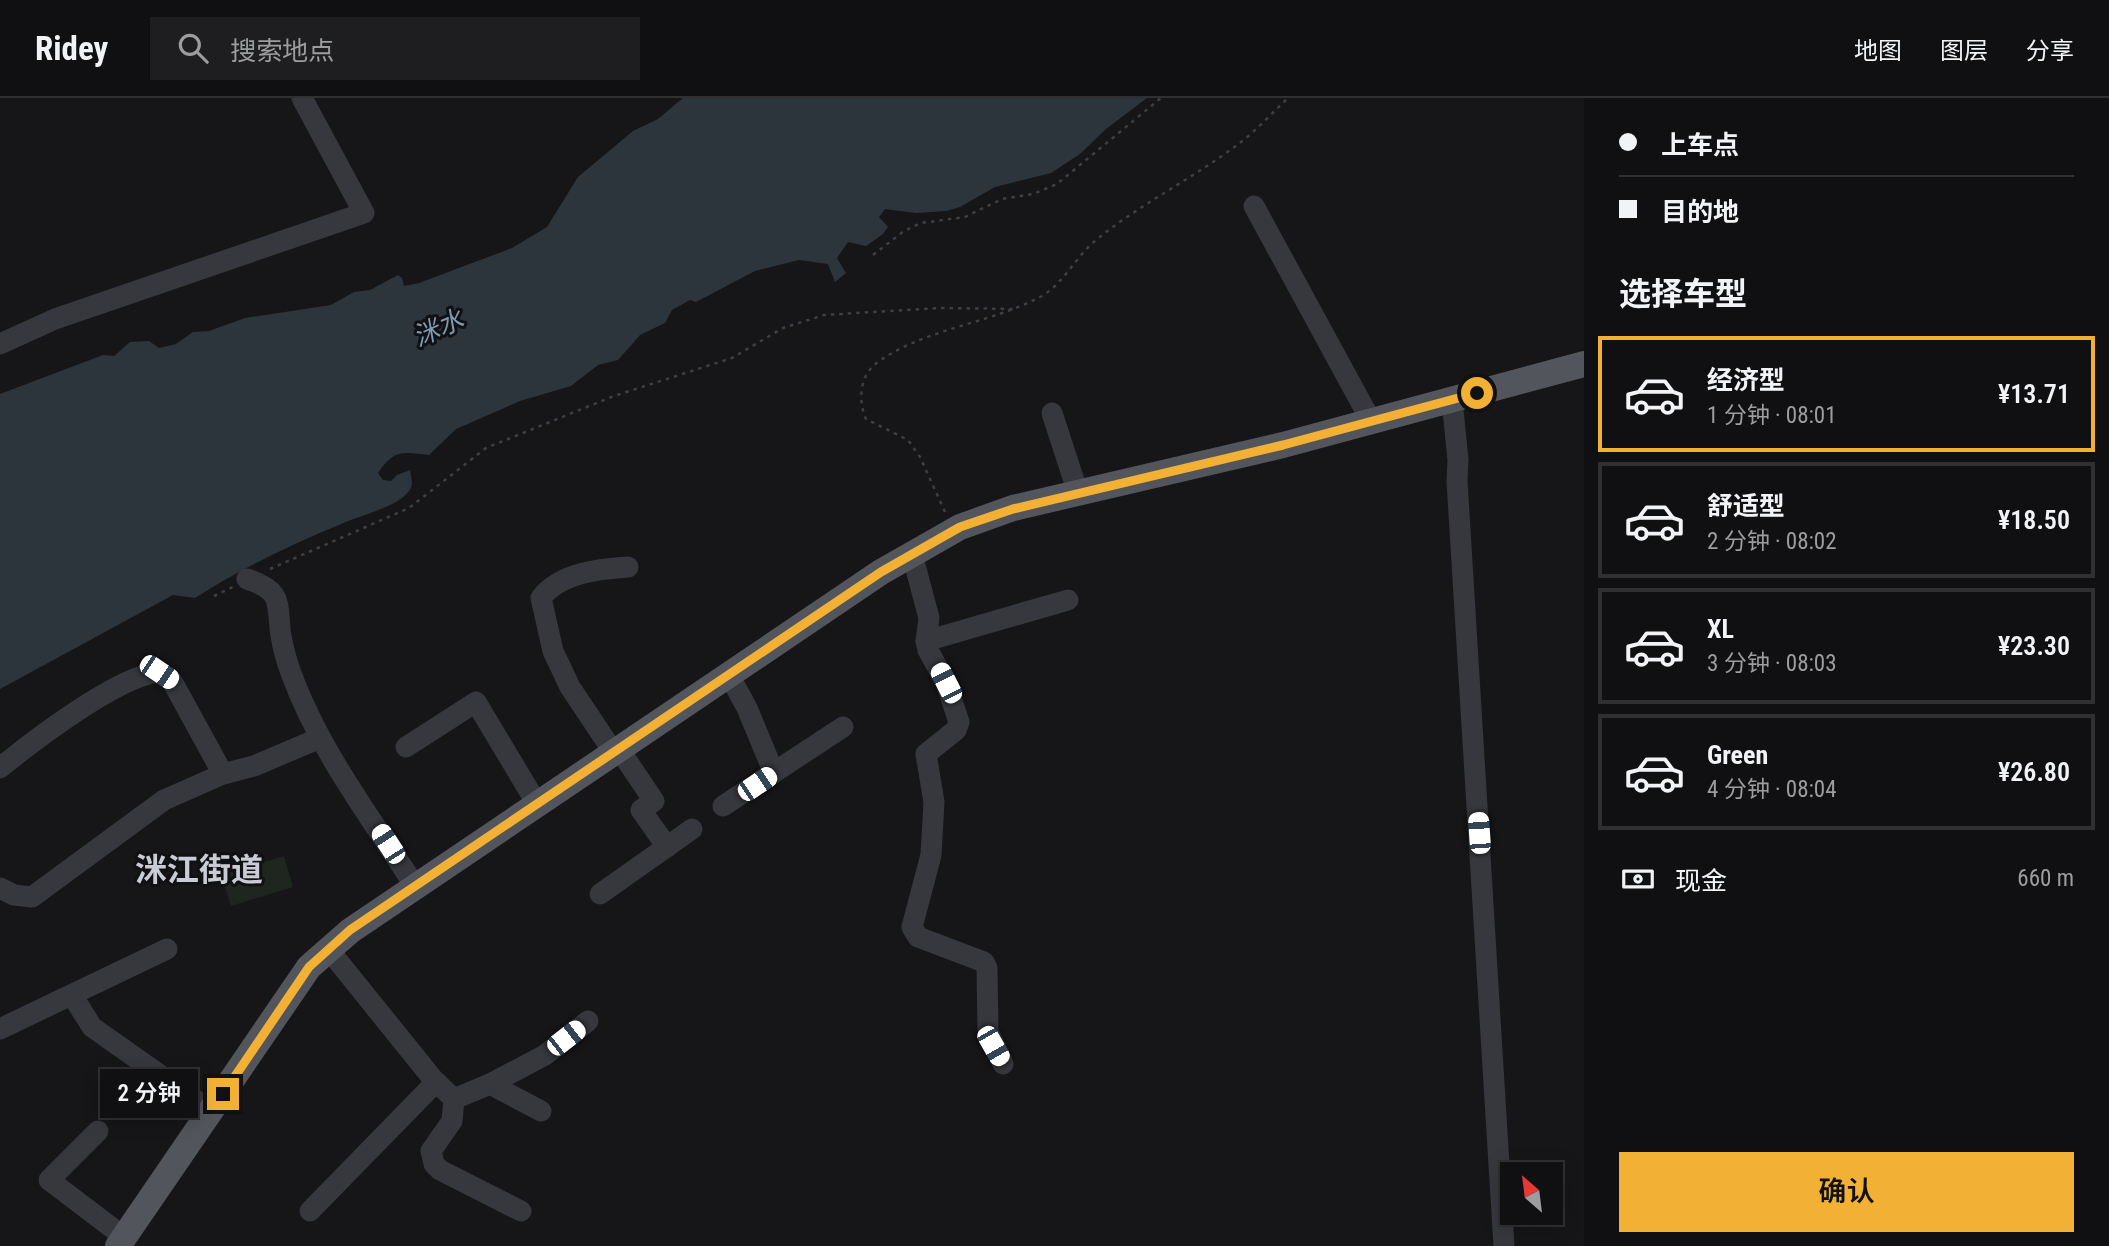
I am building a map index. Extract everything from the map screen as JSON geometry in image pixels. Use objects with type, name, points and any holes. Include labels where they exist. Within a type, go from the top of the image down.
[{"type":"main road","points":[[121,1241],[309,967],[350,930],[881,572],[953,531],[1013,509],[1371,421],[1584,364]]},
{"type":"street","points":[[0,344],[68,314],[364,213],[302,98]]},
{"type":"street","points":[[1254,206],[1371,421]]},
{"type":"street","points":[[1452,400],[1458,460],[1457,481],[1504,1246]]},
{"type":"street","points":[[1052,413],[1079,493]]},
{"type":"street","points":[[912,554],[929,618],[926,641],[928,650],[946,683],[959,722],[956,730],[926,754],[934,802],[931,855],[912,927],[918,937],[984,962],[988,1031],[1003,1065]]},
{"type":"street","points":[[628,567],[597,569],[568,579],[548,589],[541,598],[553,652],[570,687],[654,801],[641,810],[667,847]]},
{"type":"street","points":[[247,579],[265,585],[275,594],[280,607],[281,635],[290,672],[320,738],[415,886]]},
{"type":"street","points":[[926,641],[1068,600]]},
{"type":"street","points":[[0,768],[29,744],[88,704],[147,673],[159,672],[172,681],[223,774]]},
{"type":"street","points":[[729,675],[747,708],[774,773]]},
{"type":"street","points":[[406,747],[476,702],[537,804]]},
{"type":"street","points":[[723,806],[843,727]]},
{"type":"street","points":[[0,888],[14,895],[32,897],[164,800],[223,774],[254,766],[320,738]]},
{"type":"street","points":[[600,894],[692,830]]},
{"type":"street","points":[[0,1029],[167,949]]},
{"type":"street","points":[[329,950],[436,1082],[454,1099]]},
{"type":"street","points":[[72,995],[92,1027],[211,1111]]},
{"type":"street","points":[[454,1099],[490,1084],[545,1055],[588,1021]]},
{"type":"street","points":[[310,1211],[436,1082]]},
{"type":"street","points":[[490,1084],[541,1111]]},
{"type":"street","points":[[454,1099],[452,1121],[431,1151],[434,1164],[440,1170],[521,1211]]},
{"type":"street","points":[[98,1131],[49,1180],[121,1241]]},
{"type":"path","points":[[873,256],[904,231],[921,223],[965,217],[1002,199],[1033,194],[1057,184],[1161,98]]},
{"type":"path","points":[[953,531],[920,457],[908,440],[866,419],[859,403],[865,378],[875,363],[902,348],[942,332],[1017,309],[1045,295],[1092,243],[1135,209],[1238,144],[1288,98]]},
{"type":"path","points":[[214,596],[409,508],[486,448],[614,396],[732,358],[783,328],[824,315],[941,308],[1017,309]]},
{"type":"shaded area","points":[[284,856],[293,887],[231,906],[221,875]]},
{"type":"water","name":"洣水","points":[[683,98],[1147,98],[1106,129],[1080,154],[1051,173],[995,187],[960,207],[946,211],[916,213],[885,209],[879,217],[888,227],[866,246],[848,242],[837,258],[846,273],[835,282],[828,264],[799,260],[755,271],[696,302],[690,300],[672,310],[665,323],[640,335],[618,360],[598,365],[571,386],[520,401],[456,429],[429,455],[406,453],[394,456],[378,473],[383,480],[391,481],[397,475],[410,470],[412,481],[411,489],[396,502],[285,549],[195,598],[173,595],[0,689],[0,394],[103,355],[114,356],[130,342],[149,341],[159,348],[176,344],[193,332],[209,331],[245,318],[331,305],[354,292],[370,290],[398,275],[404,286],[419,283],[512,248],[547,227],[578,177],[633,131],[658,119]]},
{"type":"district","name":"洣江街道","points":[[199,870]]},
{"type":"route","points":[[223,1094],[309,967],[350,930],[881,572],[960,527],[1013,509],[1283,445],[1477,393]]}]
